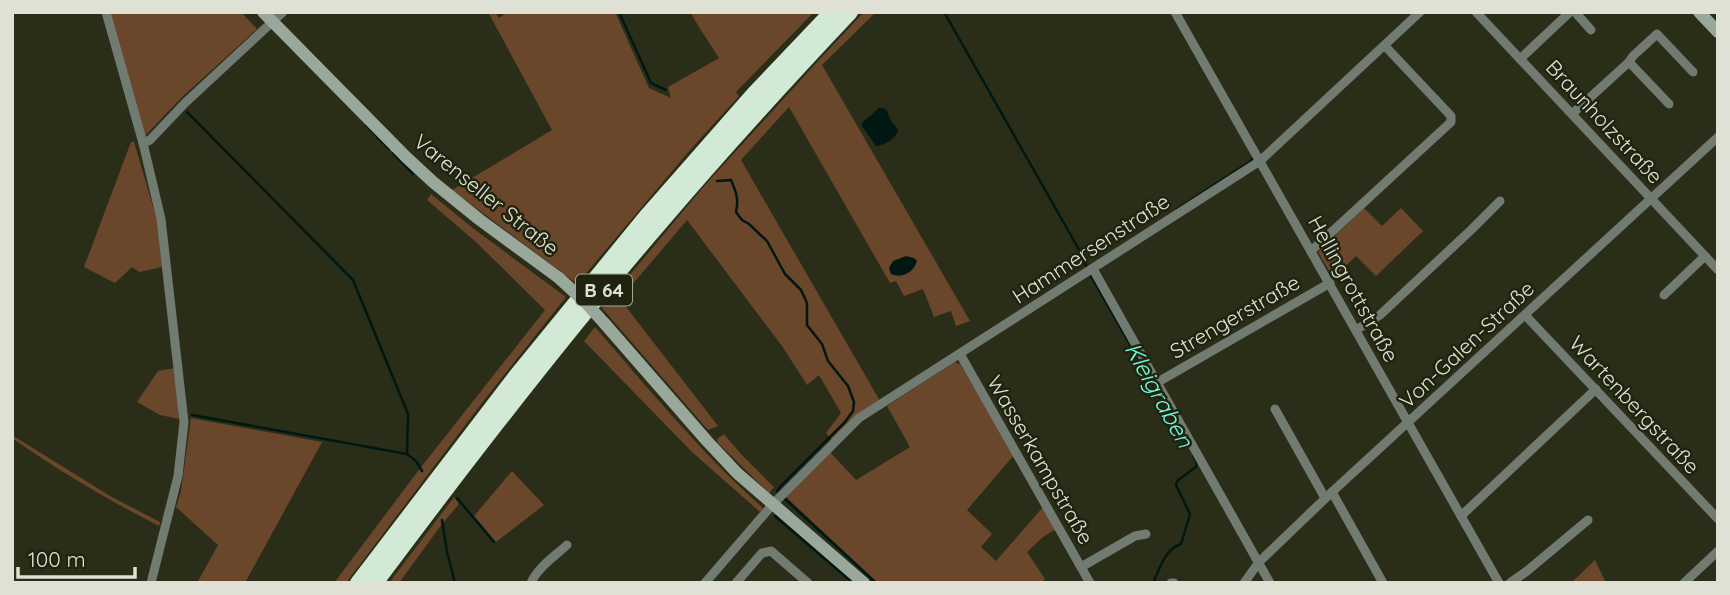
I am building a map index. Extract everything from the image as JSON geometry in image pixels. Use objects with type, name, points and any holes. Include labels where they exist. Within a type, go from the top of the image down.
[{"type":"highway","name":"B 64","points":[[358,583],[517,375],[646,217],[754,94],[832,12]]},
{"type":"highway","name":"B 64","points":[[375,583],[527,384],[657,226],[763,104],[850,12]]},
{"type":"main road","name":"Varenseller Straße","points":[[263,12],[433,182],[559,278],[585,302],[737,473],[864,583]]},
{"type":"main road","points":[[1699,12],[1718,32]]},
{"type":"street","points":[[106,12],[143,143],[161,219],[184,422],[178,475],[151,583]]},
{"type":"street","points":[[143,143],[150,140],[185,103],[283,12]]},
{"type":"street","name":"Hellingrottstraße","points":[[1175,12],[1499,583]]},
{"type":"street","name":"Hammersenstraße","points":[[705,583],[773,504],[859,418],[1260,161],[1420,12]]},
{"type":"street","name":"Braunholzstraße","points":[[1476,12],[1717,267]]},
{"type":"street","points":[[1520,59],[1572,12],[1591,30]]},
{"type":"street","points":[[1572,114],[1657,34],[1693,72]]},
{"type":"street","points":[[1311,251],[1451,121],[1451,116],[1385,46]]},
{"type":"street","points":[[1629,62],[1669,104]]},
{"type":"street","name":"Von-Galen-Straße","points":[[1244,583],[1259,562],[1328,495],[1718,137]]},
{"type":"street","points":[[1356,330],[1380,315],[1500,201]]},
{"type":"street","points":[[1664,295],[1705,256]]},
{"type":"street","points":[[1093,269],[1270,583]]},
{"type":"street","name":"Strengerstraße","points":[[1158,382],[1330,284]]},
{"type":"street","name":"Wartenbergstraße","points":[[1525,315],[1718,519]]},
{"type":"street","name":"Wasserkampstraße","points":[[960,354],[1090,583]]},
{"type":"street","points":[[1461,516],[1596,389]]},
{"type":"street","points":[[1275,409],[1383,583]]},
{"type":"street","points":[[1510,583],[1588,520]]},
{"type":"street","points":[[1081,567],[1135,536],[1146,534]]},
{"type":"street","points":[[531,583],[567,545]]},
{"type":"street","points":[[736,583],[762,553],[771,551],[808,583]]},
{"type":"street","points":[[1684,583],[1718,551]]},
{"type":"shaded area","points":[[110,12],[241,12],[257,29],[181,98],[145,136]]},
{"type":"shaded area","points":[[488,12],[495,12],[499,18],[508,12],[615,12],[649,88],[671,98],[668,87],[719,58],[690,12],[814,12],[736,92],[739,96],[577,284],[452,190],[552,130]]},
{"type":"shaded area","points":[[864,12],[876,12],[822,65],[970,321],[956,326],[951,311],[934,317],[923,289],[904,296],[896,281],[890,283],[789,107],[741,160],[880,401],[832,440],[826,433],[841,413],[819,375],[807,385],[782,346],[687,220],[620,299],[718,426],[708,430],[602,308],[705,185]]},
{"type":"shaded area","points":[[131,142],[134,142],[157,220],[162,267],[139,272],[132,267],[115,283],[84,267]]},
{"type":"shaded area","points":[[431,194],[566,297],[346,583],[334,583],[545,310],[476,242],[427,200]]},
{"type":"shaded area","points":[[1364,208],[1382,226],[1401,208],[1423,231],[1376,276],[1356,256],[1333,278],[1318,252]]},
{"type":"shaded area","points":[[595,327],[697,443],[763,508],[760,512],[692,452],[584,341]]},
{"type":"shaded area","points":[[955,362],[960,364],[1014,455],[967,510],[992,534],[981,547],[996,561],[1043,507],[1056,529],[1027,552],[1045,579],[1041,583],[878,583],[786,497],[830,452],[856,480],[910,447],[887,406]]},
{"type":"shaded area","points":[[175,368],[179,419],[160,415],[137,402],[158,371]]},
{"type":"shaded area","points":[[191,418],[322,442],[245,583],[197,583],[218,545],[176,507],[181,491]]},
{"type":"shaded area","points":[[724,434],[774,487],[769,493],[718,443],[717,439]]},
{"type":"shaded area","points":[[12,435],[110,496],[160,522],[159,526],[66,473],[12,438]]},
{"type":"shaded area","points":[[512,471],[544,505],[496,542],[474,516]]},
{"type":"shaded area","points":[[454,497],[459,504],[399,583],[389,583]]},
{"type":"shaded area","points":[[1595,560],[1606,583],[1571,583]]},
{"type":"water","points":[[879,108],[886,110],[898,130],[890,141],[876,146],[862,123]]},
{"type":"water","points":[[906,256],[917,261],[913,268],[907,274],[891,274],[889,268],[893,261]]},
{"type":"waterway","points":[[619,12],[651,83],[666,90]]},
{"type":"waterway","name":"Kleigraben","points":[[944,12],[1087,268]]},
{"type":"waterway","points":[[187,112],[353,280],[408,414],[407,454]]},
{"type":"waterway","points":[[366,125],[389,149]]},
{"type":"waterway","points":[[393,153],[413,174]]},
{"type":"waterway","name":"Kleigraben","points":[[1177,209],[1251,161],[1252,155]]},
{"type":"waterway","points":[[717,181],[731,180],[736,196],[736,212],[767,241],[785,274],[801,290],[807,303],[807,325],[822,344],[828,361],[848,386],[854,402],[853,411],[845,422],[777,491]]},
{"type":"waterway","name":"Kleigraben","points":[[1091,276],[1188,447]]},
{"type":"waterway","points":[[192,415],[407,454],[416,461],[422,471]]},
{"type":"waterway","name":"Kleigraben","points":[[1153,583],[1167,555],[1175,546],[1181,544],[1190,514],[1176,485],[1178,480],[1196,467],[1193,455]]},
{"type":"waterway","points":[[457,498],[494,542]]},
{"type":"waterway","points":[[785,499],[876,583]]},
{"type":"waterway","points":[[775,516],[853,583]]},
{"type":"waterway","points":[[442,520],[455,583]]}]
